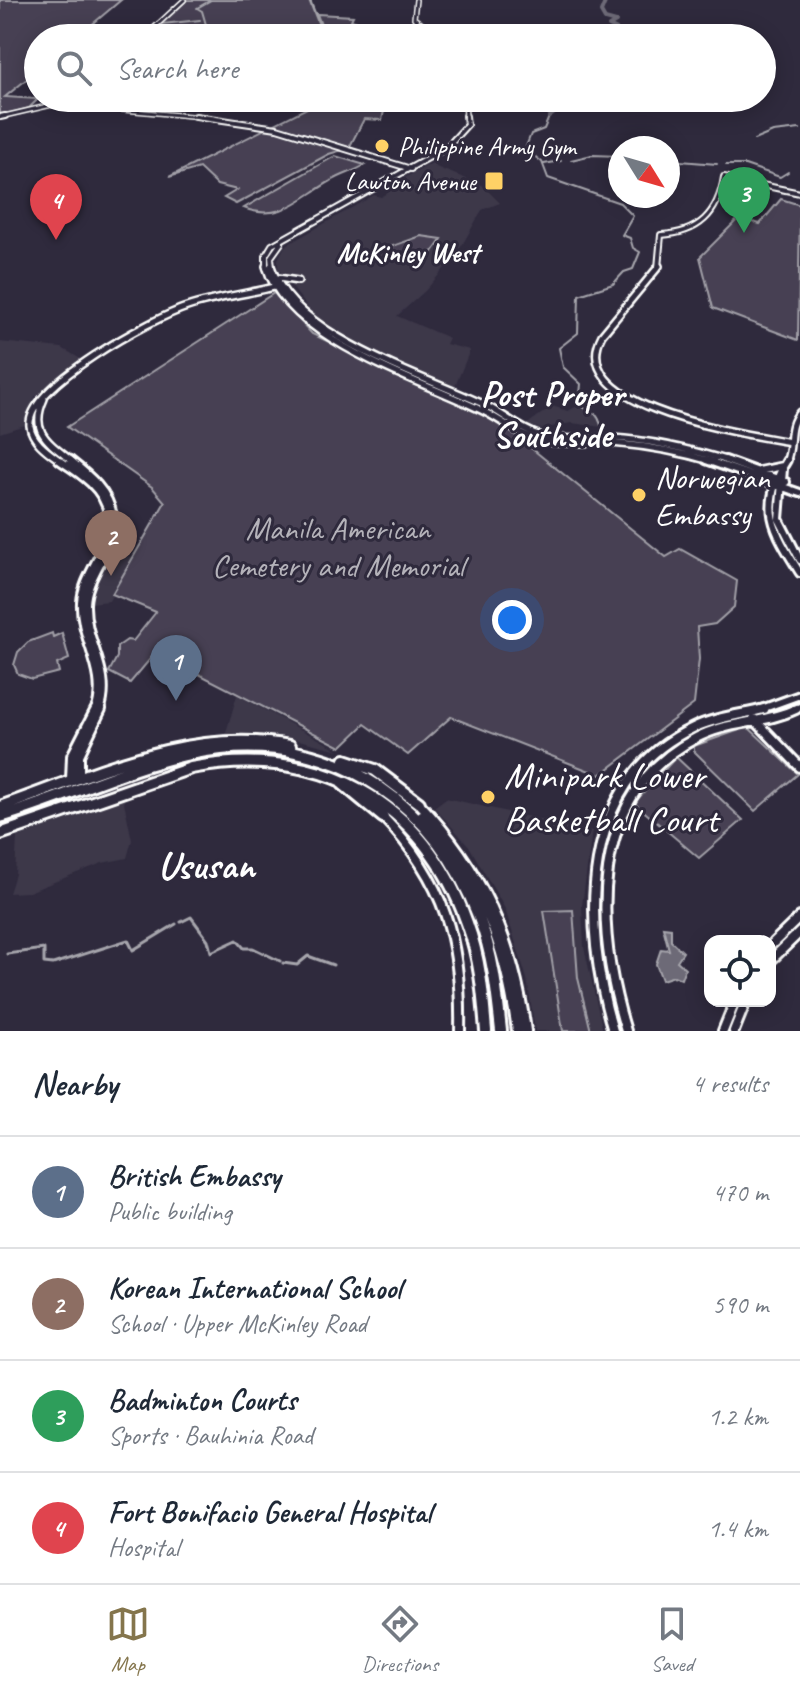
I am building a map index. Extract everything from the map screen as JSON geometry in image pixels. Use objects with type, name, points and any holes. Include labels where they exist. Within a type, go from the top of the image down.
[{"type":"main road","points":[[158,24],[184,0]]},
{"type":"main road","points":[[414,0],[414,18],[422,24]]},
{"type":"main road","points":[[0,117],[24,109]]},
{"type":"main road","points":[[0,117],[24,112]]},
{"type":"main road","points":[[142,112],[261,124],[408,169]]},
{"type":"main road","points":[[150,112],[259,125],[378,159]]},
{"type":"main road","points":[[471,112],[465,134],[449,150],[408,169],[276,242],[267,253],[265,264],[301,317],[325,337],[528,434],[552,442],[634,446],[778,481]]},
{"type":"main road","points":[[408,169],[279,244],[271,259],[280,287],[329,333],[492,409],[528,434],[623,439],[759,471],[800,491]]},
{"type":"main road","points":[[790,441],[646,408],[622,395],[600,371],[597,346],[621,310],[658,272],[663,257],[661,235],[690,231],[709,218],[720,200],[724,177],[800,193]]},
{"type":"main road","points":[[276,277],[299,282],[291,290],[292,299]]},
{"type":"main road","points":[[81,806],[73,768],[75,744],[92,716],[99,695],[81,612],[83,590],[97,566],[109,527],[104,501],[93,483],[35,437],[31,420],[35,404],[52,386],[171,313],[205,301],[280,287]]},
{"type":"main road","points":[[800,412],[790,424],[790,441],[783,467],[769,499],[770,518],[800,573]]},
{"type":"main road","points":[[759,471],[783,467]]},
{"type":"main road","points":[[778,481],[779,519],[800,560]]},
{"type":"main road","points":[[626,1031],[612,991],[603,940],[606,871],[622,817],[642,782],[671,753],[718,729],[773,709],[800,695]]},
{"type":"main road","points":[[613,1031],[596,970],[591,925],[593,871],[611,812],[633,775],[664,744],[713,719],[753,716],[800,707]]},
{"type":"main road","points":[[753,716],[800,767]]},
{"type":"main road","points":[[73,768],[90,771],[212,740],[241,738],[267,741],[375,770],[419,803],[463,851],[493,901],[514,957],[526,1031]]},
{"type":"main road","points":[[5,806],[178,758],[222,749],[263,748],[310,753]]},
{"type":"main road","points":[[0,817],[169,750]]},
{"type":"main road","points":[[335,759],[399,797],[447,841],[485,901],[508,966],[518,1031]]},
{"type":"main road","points":[[0,834],[144,783],[219,763],[263,760],[329,773],[390,807],[429,848],[462,905],[473,936],[486,1031]]},
{"type":"main road","points":[[5,806],[54,785],[73,768]]},
{"type":"main road","points":[[329,773],[383,817],[425,864],[450,916],[461,989],[460,1031]]},
{"type":"main road","points":[[399,797],[437,842],[477,913],[495,976],[501,1031]]},
{"type":"main road","points":[[776,940],[800,917]]},
{"type":"main road","points":[[776,955],[800,932]]},
{"type":"main road","points":[[723,1031],[733,1007]]},
{"type":"main road","points":[[734,1031],[744,1007]]},
{"type":"shaded area","name":"McKinley West","points":[[434,162],[436,167],[482,185],[500,203],[482,210],[457,254],[425,291],[397,316],[449,338],[446,344],[470,350],[454,389],[332,331],[318,321],[278,269],[278,259],[285,246],[374,195],[381,197],[388,193],[382,190]]},
{"type":"shaded area","points":[[0,342],[62,348],[84,361],[35,397],[25,425],[0,433]]},
{"type":"shaded area","points":[[579,405],[597,415],[602,427],[571,423],[541,429],[526,425],[552,406],[568,411]]},
{"type":"shaded area","points":[[112,554],[133,557],[109,601],[91,603],[96,581]]},
{"type":"shaded area","points":[[237,695],[339,750],[282,736],[225,736]]},
{"type":"shaded area","points":[[123,797],[132,840],[127,858],[102,863],[29,892],[9,893],[15,874],[17,837]]},
{"type":"shaded area","points":[[446,798],[592,831],[582,906],[584,947],[603,1031],[535,1031],[527,979],[505,909],[469,846],[434,807]]},
{"type":"shaded area","points":[[663,927],[671,928],[671,941],[683,952],[677,961],[685,968],[681,979],[674,976],[662,980],[656,964],[661,949],[669,950]]},
{"type":"green space","points":[[0,0],[121,0],[93,24],[24,24],[24,81],[5,97],[24,98],[24,109],[0,116]]},
{"type":"green space","points":[[187,0],[309,0],[318,24],[162,24]]},
{"type":"green space","points":[[317,14],[353,16],[351,20],[365,24],[321,24]]},
{"type":"green space","points":[[299,112],[384,112],[382,120],[364,119],[349,148],[329,154],[236,204],[224,198],[237,190],[217,185],[199,168],[169,177]]},
{"type":"green space","points":[[335,156],[365,165],[280,210],[257,212],[244,208]]},
{"type":"green space","points":[[781,199],[800,205],[798,340],[713,308],[700,257],[739,218],[760,224]]},
{"type":"green space","points":[[421,236],[442,239],[427,260],[390,251],[393,249],[390,247]]},
{"type":"green space","name":"Manila American Cemetery and Memorial","points":[[274,293],[312,334],[486,417],[515,435],[666,557],[680,549],[737,581],[734,607],[715,624],[697,627],[699,659],[694,704],[600,775],[451,717],[408,755],[365,724],[341,747],[156,652],[130,683],[109,672],[117,657],[117,647],[127,640],[133,641],[156,612],[112,594],[165,502],[152,487],[67,427]]},
{"type":"green space","points":[[52,633],[53,637],[62,633],[69,659],[57,664],[59,672],[32,679],[18,674],[14,665],[18,652],[28,642]]},
{"type":"green space","points":[[748,727],[798,774],[755,811],[694,751],[694,746]]},
{"type":"green space","points":[[676,757],[743,820],[699,858],[634,803]]},
{"type":"green space","points":[[573,910],[578,978],[591,1031],[563,1031],[544,911]]},
{"type":"waterway","points":[[206,24],[202,11],[197,8],[211,0]]},
{"type":"waterway","points":[[310,0],[319,24]]},
{"type":"waterway","points":[[606,0],[601,12],[605,19],[616,22],[612,24]]},
{"type":"waterway","points":[[162,24],[200,20]]},
{"type":"waterway","points":[[549,117],[556,112]]},
{"type":"waterway","points":[[549,117],[544,129],[531,134],[525,149],[542,162],[548,178],[620,203],[633,216],[622,235],[630,238],[633,248],[640,252],[633,269],[624,272],[613,284],[579,295],[578,333],[559,348],[563,367],[581,384],[579,405],[597,415],[602,427]]},
{"type":"waterway","points":[[754,140],[773,132],[800,129]]},
{"type":"waterway","points":[[571,160],[592,155],[608,156]]},
{"type":"waterway","points":[[544,164],[561,161]]},
{"type":"waterway","points":[[680,161],[717,164]]},
{"type":"waterway","points":[[726,165],[745,165],[780,177],[788,172]]},
{"type":"waterway","points":[[181,922],[191,917],[208,940],[211,952],[237,940],[244,948],[253,948],[280,961]]},
{"type":"waterway","points":[[7,954],[44,949],[44,963],[53,964],[128,940],[133,950],[176,924]]},
{"type":"waterway","points":[[283,963],[297,965],[308,956],[333,965]]},
{"type":"place","name":"Philippine Army Gym","points":[[382,146]]},
{"type":"place","name":"Lawton Avenue","points":[[494,181]]},
{"type":"place","name":"Badminton Courts","points":[[744,233]]},
{"type":"place","name":"Fort Bonifacio General Hospital","points":[[56,240]]},
{"type":"place","name":"Norwegian Embassy","points":[[639,495]]},
{"type":"place","name":"Korean International School","points":[[111,576]]},
{"type":"place","name":"British Embassy","points":[[176,701]]},
{"type":"place","name":"Minipark Lower Basketball Court","points":[[488,797]]},
{"type":"district","name":"McKinley West","points":[[408,252]]},
{"type":"district","name":"Post Proper Southside","points":[[552,414]]},
{"type":"district","name":"Ususan","points":[[206,864]]}]
